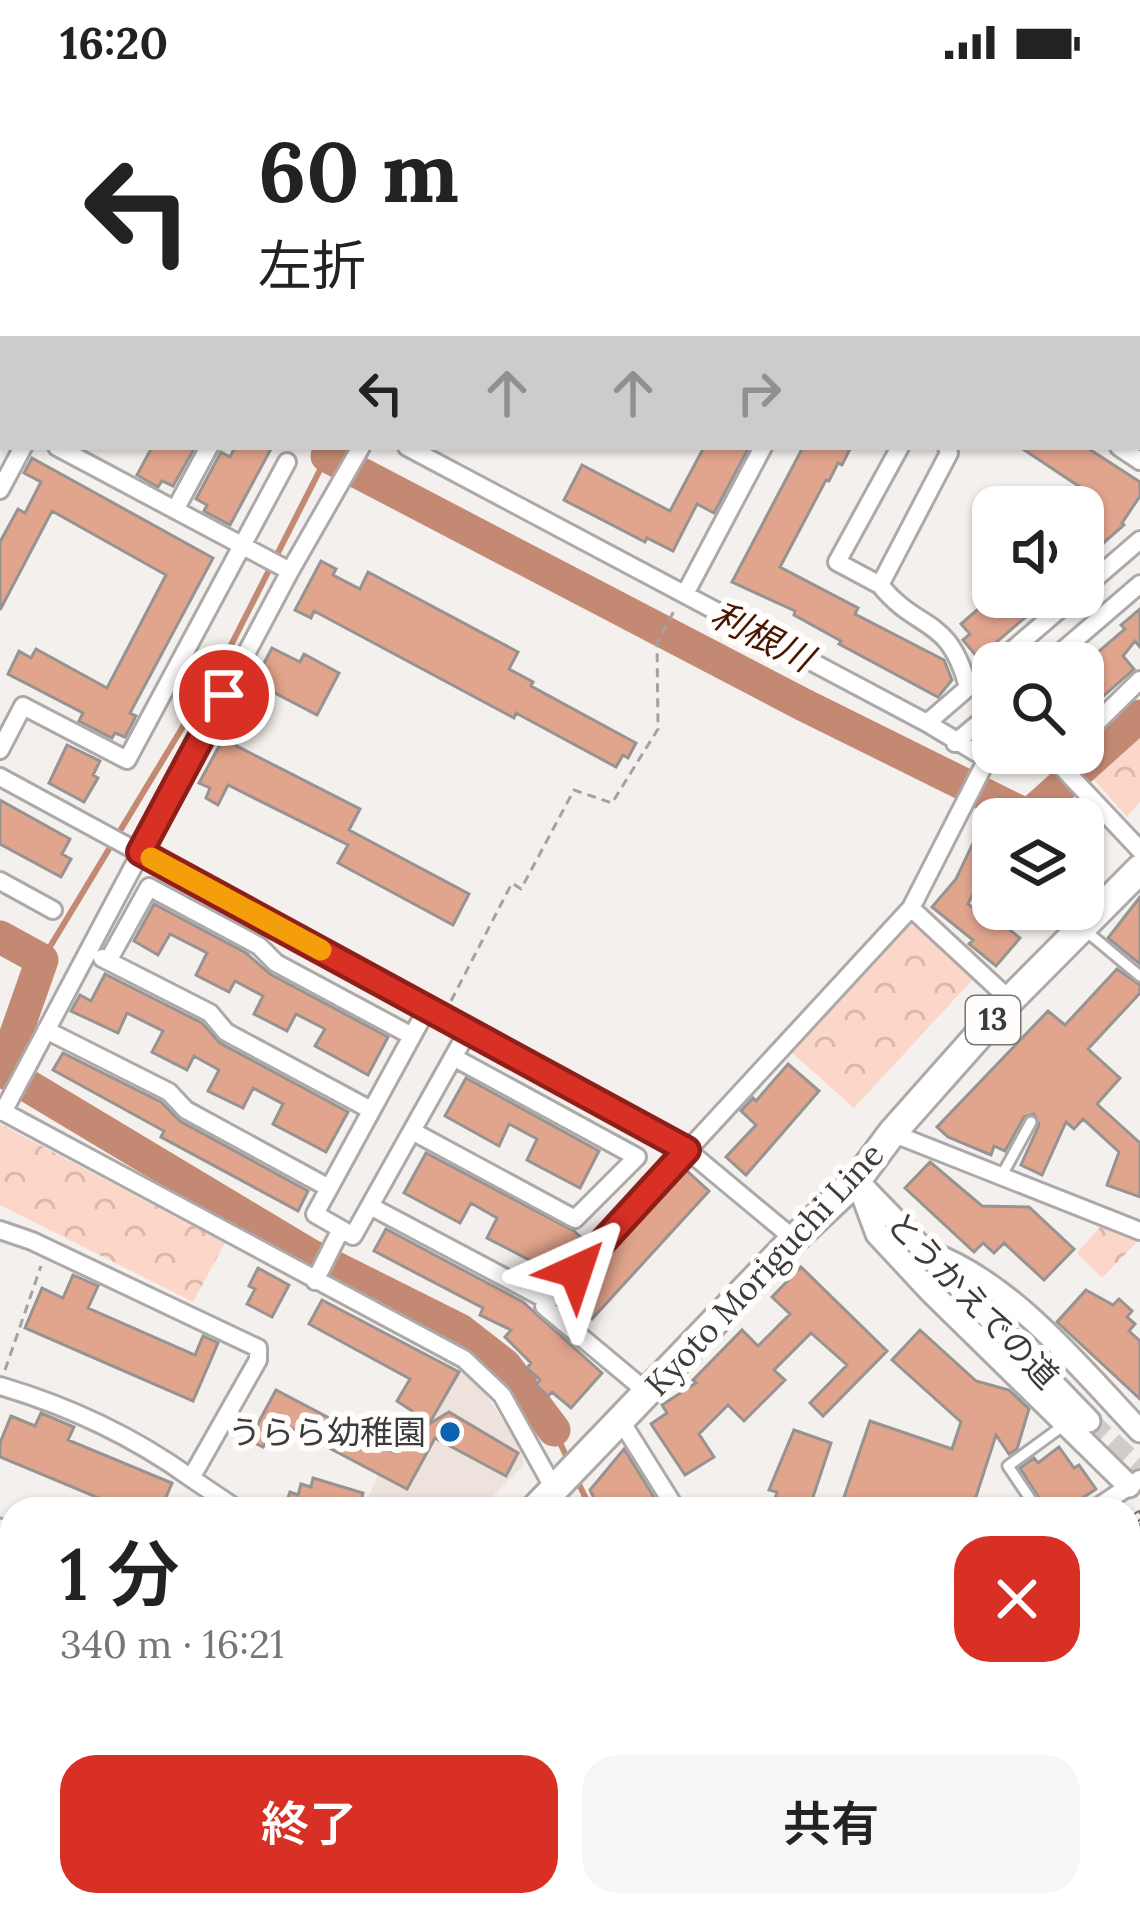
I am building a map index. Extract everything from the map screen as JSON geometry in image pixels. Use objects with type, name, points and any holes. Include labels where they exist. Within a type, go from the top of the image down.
[{"type":"main road","name":"Kyoto Moriguchi Line","points":[[1104,906],[1140,869]]},
{"type":"main road","name":"Kyoto Moriguchi Line","points":[[559,1482],[857,1180],[892,1133],[1010,1000],[1080,930]]},
{"type":"street","points":[[0,490],[21,450]]},
{"type":"street","points":[[63,450],[290,571]]},
{"type":"street","points":[[175,510],[207,450]]},
{"type":"street","points":[[360,450],[290,571],[2,1111],[464,1359],[502,1395],[559,1482]]},
{"type":"street","points":[[412,450],[927,723],[972,757]]},
{"type":"street","points":[[685,594],[762,450]]},
{"type":"street","points":[[898,450],[837,562],[880,585],[892,600],[940,629],[960,658],[968,688]]},
{"type":"street","points":[[880,585],[948,450]]},
{"type":"street","points":[[0,750],[23,706],[127,760],[287,462]]},
{"type":"street","points":[[1104,571],[1140,540]]},
{"type":"street","points":[[1072,642],[1140,584]]},
{"type":"street","points":[[1022,642],[1050,618]]},
{"type":"street","points":[[1104,715],[1140,680]]},
{"type":"street","points":[[927,723],[972,685]]},
{"type":"street","points":[[955,743],[972,729]]},
{"type":"street","points":[[647,1392],[544,1306],[911,908],[980,774]]},
{"type":"street","points":[[1072,774],[1140,850]]},
{"type":"street","points":[[0,777],[687,1150],[794,1239]]},
{"type":"street","points":[[0,881],[53,910]]},
{"type":"street","points":[[108,961],[149,887],[412,1036]]},
{"type":"street","points":[[911,908],[1010,1000]]},
{"type":"street","points":[[88,951],[210,1013],[226,1032],[371,1111]]},
{"type":"street","points":[[436,1011],[412,1036],[315,1214],[353,1236],[469,1029]]},
{"type":"street","points":[[46,1030],[169,1092],[186,1110],[329,1188]]},
{"type":"street","points":[[412,1130],[575,1219],[637,1157],[453,1057]]},
{"type":"street","points":[[892,1133],[1140,1231]]},
{"type":"street","points":[[857,1180],[878,1234],[1064,1425],[1135,1483]]},
{"type":"street","name":"とうかえでの道","points":[[857,1180],[1089,1420]]},
{"type":"street","points":[[370,1206],[549,1301]]},
{"type":"street","points":[[315,1281],[341,1229]]},
{"type":"street","points":[[0,1230],[258,1348],[258,1360],[191,1478]]},
{"type":"street","points":[[924,1251],[964,1265],[1051,1337],[1140,1432]]},
{"type":"street","points":[[1,1387],[34,1396],[146,1446],[219,1497]]},
{"type":"street","points":[[621,1421],[668,1497]]},
{"type":"lane","points":[[1084,930],[1140,976]]},
{"type":"lane","points":[[1001,1176],[1031,1122]]},
{"type":"lane","points":[[1028,1497],[1008,1466],[1064,1425]]},
{"type":"path","points":[[436,1011],[512,883],[521,889],[574,790],[612,803],[658,729],[657,643],[671,615]]},
{"type":"path","points":[[1,1387],[47,1248]]},
{"type":"shaded area","points":[[446,1357],[477,1380],[521,1449],[524,1465],[492,1497],[368,1497],[392,1445]]},
{"type":"green space","points":[[1140,728],[1140,802],[1127,817],[1089,774],[1104,774],[1104,760]]},
{"type":"green space","points":[[912,919],[974,978],[854,1108],[790,1051]]},
{"type":"green space","points":[[0,1124],[225,1243],[193,1302],[0,1205]]},
{"type":"green space","points":[[1102,1225],[1140,1239],[1102,1278],[1077,1253]]},
{"type":"building","points":[[150,450],[193,450],[173,486],[162,481],[158,487],[137,475]]},
{"type":"building","points":[[234,450],[270,450],[230,525],[204,511],[207,505],[196,499],[221,452],[230,457]]},
{"type":"building","points":[[702,450],[747,450],[714,513],[697,504],[673,551],[647,538],[645,542],[564,500],[582,465],[670,511]]},
{"type":"building","points":[[801,450],[850,450],[826,480],[780,567],[858,608],[855,614],[944,660],[952,680],[938,697],[839,644],[841,641],[794,615],[795,611],[732,582]]},
{"type":"building","points":[[1024,450],[1091,450],[1140,482],[1140,496],[1124,525],[1104,543],[1104,486],[1078,486]]},
{"type":"building","points":[[32,458],[213,558],[130,713],[136,716],[125,737],[115,733],[112,738],[79,721],[83,713],[8,674],[19,651],[31,658],[36,649],[107,688],[166,575],[52,511],[0,610],[0,542],[18,509],[25,513],[41,482],[24,473]]},
{"type":"building","points":[[321,561],[336,569],[333,575],[360,589],[368,572],[518,652],[509,669],[533,682],[531,686],[636,743],[628,758],[623,755],[616,767],[314,611],[311,618],[295,610]]},
{"type":"building","points":[[1140,609],[1140,647],[1135,641],[1123,656],[1134,669],[1104,695],[1104,647],[1125,629],[1121,625]]},
{"type":"building","points":[[972,614],[1025,618],[997,642],[972,642],[972,651],[963,640],[970,634],[961,624]]},
{"type":"building","points":[[272,648],[300,662],[304,654],[339,673],[317,715],[254,682]]},
{"type":"building","points":[[223,739],[360,809],[349,830],[469,894],[453,925],[338,863],[348,845],[228,785],[218,805],[206,798],[210,788],[199,783]]},
{"type":"building","points":[[67,745],[100,761],[93,775],[98,778],[84,802],[49,783]]},
{"type":"building","points":[[0,800],[70,839],[62,854],[71,859],[61,877],[0,844]]},
{"type":"building","points":[[972,845],[968,904],[972,930],[1010,930],[1020,938],[996,966],[932,907],[956,879]]},
{"type":"building","points":[[1140,897],[1140,964],[1108,938]]},
{"type":"building","points":[[154,904],[388,1037],[368,1075],[315,1046],[325,1029],[296,1014],[287,1031],[254,1014],[263,996],[235,981],[229,992],[196,975],[207,953],[170,934],[158,955],[134,941]]},
{"type":"building","points":[[1117,969],[1140,985],[1140,993],[1088,1049],[1120,1078],[1097,1104],[1140,1143],[1140,1197],[1107,1185],[1119,1152],[1083,1119],[1074,1129],[1066,1122],[1042,1175],[1021,1165],[1039,1125],[1034,1114],[1024,1117],[1005,1151],[994,1146],[991,1155],[948,1137],[937,1127],[1048,1011],[1065,1025]]},
{"type":"building","points":[[105,974],[202,1023],[220,1043],[348,1112],[326,1152],[273,1124],[283,1104],[253,1088],[243,1108],[208,1091],[219,1070],[194,1056],[187,1070],[152,1052],[163,1031],[127,1013],[118,1033],[71,1011],[80,995],[91,1001]]},
{"type":"building","points":[[63,1053],[161,1102],[180,1121],[308,1191],[298,1211],[161,1137],[164,1131],[53,1070]]},
{"type":"building","points":[[788,1064],[819,1091],[746,1175],[726,1157],[756,1125],[741,1111]]},
{"type":"building","points":[[466,1078],[599,1151],[580,1188],[527,1160],[537,1139],[509,1124],[499,1146],[445,1116]]},
{"type":"building","points":[[426,1153],[574,1231],[586,1242],[567,1262],[559,1255],[547,1269],[487,1238],[497,1218],[471,1203],[460,1223],[404,1193]]},
{"type":"building","points":[[930,1162],[982,1206],[1029,1207],[1074,1249],[1044,1280],[1004,1243],[994,1253],[983,1243],[974,1252],[905,1188]]},
{"type":"building","points":[[686,1170],[709,1191],[592,1319],[568,1299]]},
{"type":"building","points":[[386,1229],[523,1302],[602,1373],[571,1408],[552,1392],[548,1396],[527,1368],[531,1363],[505,1337],[511,1330],[480,1315],[483,1308],[374,1251]]},
{"type":"building","points":[[801,1267],[887,1351],[823,1416],[810,1403],[847,1365],[811,1333],[774,1370],[785,1380],[744,1421],[728,1405],[699,1434],[714,1457],[685,1475],[651,1424],[667,1413],[662,1405],[696,1383],[693,1380],[742,1330],[758,1346],[790,1314],[772,1297]]},
{"type":"building","points":[[258,1268],[289,1285],[272,1317],[247,1304]]},
{"type":"building","points":[[73,1275],[98,1286],[88,1308],[195,1355],[203,1336],[218,1343],[193,1401],[25,1328],[42,1288],[63,1298]]},
{"type":"building","points":[[1086,1290],[1113,1305],[1119,1299],[1132,1311],[1127,1317],[1135,1324],[1129,1331],[1140,1341],[1140,1399],[1057,1322]]},
{"type":"building","points":[[322,1300],[459,1372],[429,1424],[449,1412],[518,1453],[506,1476],[435,1438],[407,1489],[278,1421],[263,1447],[249,1440],[276,1390],[394,1452],[415,1413],[397,1401],[410,1379],[309,1324]]},
{"type":"building","points":[[920,1330],[976,1381],[1009,1390],[1029,1409],[1017,1449],[1009,1454],[996,1435],[976,1497],[844,1497],[870,1421],[952,1449],[961,1422],[892,1360]]},
{"type":"building","points":[[41,1413],[74,1427],[68,1440],[172,1483],[166,1497],[96,1497],[0,1457],[0,1443],[11,1416],[35,1426]]},
{"type":"building","points":[[794,1430],[831,1443],[813,1497],[776,1497],[777,1492],[769,1490]]},
{"type":"building","points":[[1059,1447],[1096,1489],[1084,1497],[1038,1497],[1020,1468],[1034,1458],[1038,1463]]},
{"type":"building","points":[[624,1449],[654,1497],[593,1497],[590,1490]]},
{"type":"building","points":[[313,1478],[363,1493],[362,1497],[288,1497],[290,1492],[298,1495],[301,1484],[311,1487]]},
{"type":"waterway","points":[[42,960],[225,657],[327,456]]},
{"type":"waterway","name":"利根川","points":[[327,456],[802,704],[1028,816],[1140,716]]},
{"type":"waterway","points":[[0,937],[42,960],[3,1071],[308,1254],[460,1330],[505,1365],[554,1430]]},
{"type":"waterway","points":[[554,1430],[569,1462]]},
{"type":"waterway","points":[[577,1480],[585,1497]]},
{"type":"tunnel","points":[[1089,1421],[1140,1468]]},
{"type":"slow traffic","points":[[151,858],[321,950]]},
{"type":"place","name":"うらら幼稚園","points":[[450,1432]]},
{"type":"route","points":[[224,695],[140,852],[687,1150],[576,1271]]}]
